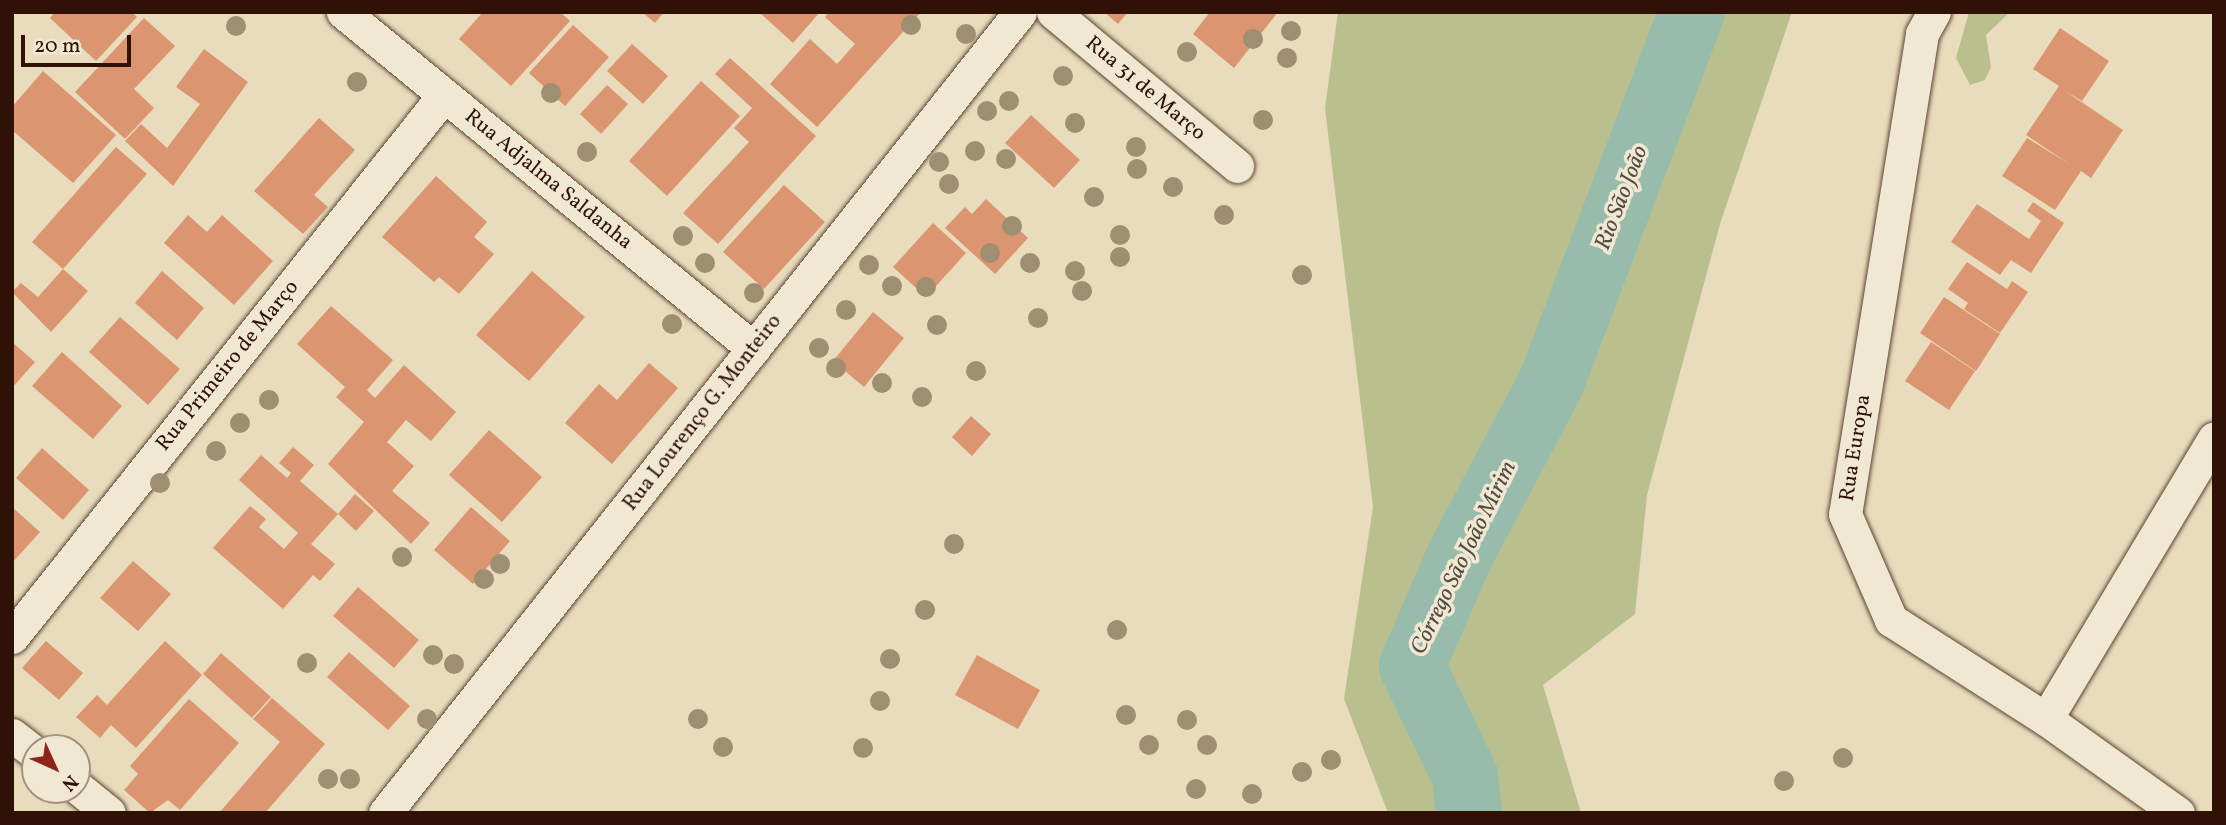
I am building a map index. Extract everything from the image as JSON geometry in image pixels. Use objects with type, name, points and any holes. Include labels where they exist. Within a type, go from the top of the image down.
[{"type":"street","name":"Rua Adjalma Saldanha","points":[[343,12],[754,349]]},
{"type":"street","name":"Rua Lourenço G. Monteiro","points":[[385,813],[1020,12]]},
{"type":"street","name":"Rua 31 de Março","points":[[1053,12],[1237,166]]},
{"type":"street","name":"Rua Europa","points":[[1934,12],[1922,34],[1845,514],[1891,620],[2046,719],[2178,813]]},
{"type":"street","name":"Rua Primeiro de Março","points":[[12,637],[444,95]]},
{"type":"street","points":[[2046,719],[2214,438]]},
{"type":"street","points":[[91,798],[109,813]]},
{"type":"green space","points":[[1338,12],[1792,12],[1720,224],[1647,495],[1635,614],[1543,685],[1581,813],[1388,813],[1344,699],[1373,507],[1325,108]]},
{"type":"green space","points":[[1969,12],[2010,12],[1986,35],[1991,67],[1985,80],[1970,85],[1956,58]]},
{"type":"building","points":[[55,12],[132,12],[137,17],[96,61],[50,18]]},
{"type":"building","points":[[483,12],[560,12],[570,21],[511,86],[459,39]]},
{"type":"building","points":[[642,12],[664,12],[655,23]]},
{"type":"building","points":[[759,12],[820,12],[793,43]]},
{"type":"building","points":[[829,12],[921,12],[817,127],[770,84],[810,39],[837,64],[855,44],[825,17]]},
{"type":"building","points":[[1104,12],[1128,12],[1118,24]]},
{"type":"building","points":[[1210,12],[1278,12],[1234,68],[1193,34]]},
{"type":"building","points":[[144,18],[175,46],[134,89],[154,108],[125,139],[75,92]]},
{"type":"building","points":[[573,25],[609,57],[565,106],[529,73]]},
{"type":"building","points":[[2060,28],[2109,61],[2082,101],[2065,91],[2123,130],[2091,178],[2081,171],[2055,210],[2002,176],[2027,138],[2071,165],[2026,135],[2059,86],[2033,69]]},
{"type":"building","points":[[632,44],[668,76],[643,104],[607,71]]},
{"type":"building","points":[[204,49],[248,82],[173,186],[125,141],[141,124],[167,148],[200,104],[176,87]]},
{"type":"building","points":[[730,58],[816,136],[718,244],[683,213],[749,142],[734,128],[752,108],[715,74]]},
{"type":"building","points":[[43,71],[116,135],[73,183],[12,130],[12,107]]},
{"type":"building","points":[[701,81],[740,116],[667,196],[629,161]]},
{"type":"building","points":[[607,85],[628,104],[601,134],[580,114]]},
{"type":"building","points":[[1031,115],[1080,160],[1054,188],[1005,143]]},
{"type":"building","points":[[319,118],[355,150],[314,195],[328,207],[303,234],[254,191]]},
{"type":"building","points":[[116,147],[147,174],[63,269],[32,242]]},
{"type":"building","points":[[436,176],[487,222],[474,237],[494,254],[459,294],[439,277],[434,282],[382,237]]},
{"type":"building","points":[[784,185],[825,222],[764,289],[723,252]]},
{"type":"building","points":[[986,199],[1028,238],[995,274],[945,228],[965,207],[972,214]]},
{"type":"building","points":[[2033,202],[2064,223],[2031,273],[2011,260],[2000,275],[1951,242],[1977,204],[2029,239],[2041,221],[2027,211]]},
{"type":"building","points":[[188,215],[207,232],[222,215],[273,261],[234,305],[164,243]]},
{"type":"building","points":[[933,223],[966,253],[926,297],[893,267]]},
{"type":"building","points":[[1967,262],[2007,289],[2012,281],[2028,292],[2000,333],[1964,309],[1968,303],[1948,289]]},
{"type":"building","points":[[63,269],[88,291],[51,332],[12,292],[21,283],[38,297]]},
{"type":"building","points":[[162,271],[204,308],[177,340],[135,303]]},
{"type":"building","points":[[532,271],[585,317],[529,381],[476,335]]},
{"type":"building","points":[[1944,297],[2000,334],[1976,371],[1920,333]]},
{"type":"building","points":[[331,306],[393,360],[367,390],[375,398],[404,365],[456,412],[431,441],[406,420],[387,442],[414,466],[392,491],[430,523],[411,544],[328,464],[364,422],[336,397],[345,387],[297,344]]},
{"type":"building","points":[[873,312],[904,338],[864,387],[833,361]]},
{"type":"building","points":[[120,317],[180,369],[148,405],[89,352]]},
{"type":"building","points":[[12,342],[35,362],[12,388]]},
{"type":"building","points":[[1931,342],[1975,371],[1949,410],[1905,381]]},
{"type":"building","points":[[62,352],[122,406],[93,439],[32,386]]},
{"type":"building","points":[[649,363],[678,388],[612,464],[565,423],[599,384],[617,400]]},
{"type":"building","points":[[971,416],[991,434],[972,456],[952,437]]},
{"type":"building","points":[[489,430],[542,477],[502,522],[449,475]]},
{"type":"building","points":[[293,447],[314,465],[300,481],[338,514],[311,544],[335,564],[320,581],[313,575],[283,609],[213,548],[250,506],[266,519],[259,527],[284,549],[298,533],[239,480],[261,455],[287,478],[291,473],[279,463]]},
{"type":"building","points":[[42,448],[89,490],[63,520],[16,478]]},
{"type":"building","points":[[355,494],[374,511],[356,531],[338,514]]},
{"type":"building","points":[[12,507],[40,532],[12,563]]},
{"type":"building","points":[[471,507],[510,541],[473,584],[434,550]]},
{"type":"building","points":[[133,561],[171,594],[138,631],[100,598]]},
{"type":"building","points":[[358,587],[419,640],[394,668],[333,616]]},
{"type":"building","points":[[46,641],[83,673],[59,700],[22,668]]},
{"type":"building","points":[[165,641],[202,675],[136,748],[111,725],[100,738],[76,717],[97,695],[107,705]]},
{"type":"building","points":[[349,652],[410,706],[388,730],[327,677]]},
{"type":"building","points":[[221,653],[271,697],[252,718],[203,674]]},
{"type":"building","points":[[977,655],[1040,690],[1018,729],[955,695]]},
{"type":"building","points":[[272,698],[325,744],[265,813],[219,813],[280,742],[253,719]]},
{"type":"building","points":[[189,699],[239,743],[180,810],[168,800],[150,813],[124,790],[138,774],[130,766]]},
{"type":"waterway","name":"Córrego São João Mirim","points":[[1469,813],[1465,776],[1412,666],[1460,555],[1551,383],[1692,12]]},
{"type":"water label","name":"Rio São João","points":[[1622,198]]}]
